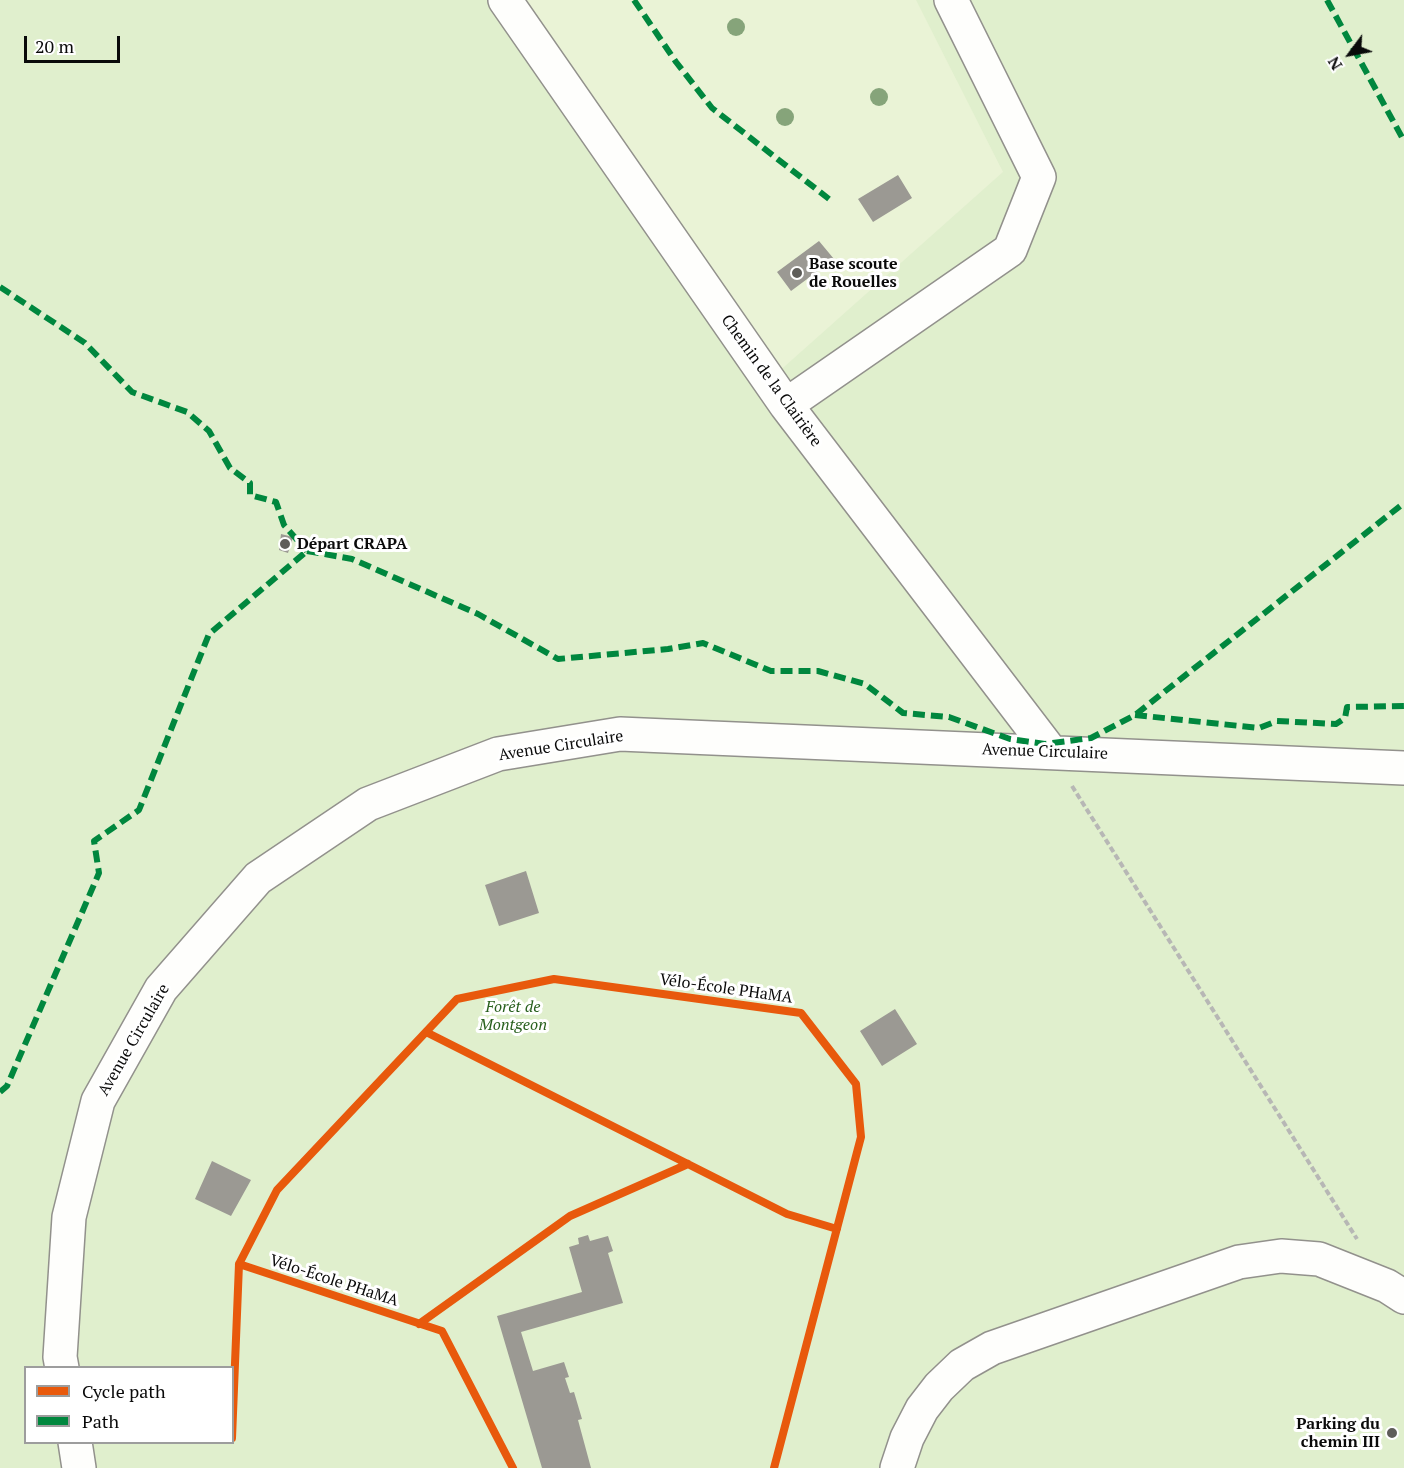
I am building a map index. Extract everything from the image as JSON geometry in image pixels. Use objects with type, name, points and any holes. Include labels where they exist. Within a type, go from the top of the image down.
[{"type":"street","name":"Chemin de la Clairière","points":[[505,0],[786,405],[1051,752]]},
{"type":"street","points":[[786,405],[1010,250],[1039,177],[951,0]]},
{"type":"street","name":"Avenue Circulaire","points":[[62,1366],[60,1357],[69,1217],[98,1101],[161,989],[258,878],[368,804],[498,754],[620,734],[1404,768]]},
{"type":"street","points":[[897,1468],[912,1428],[922,1409],[939,1387],[962,1365],[992,1348],[1239,1263],[1281,1256],[1319,1259],[1396,1292]]},
{"type":"street","points":[[75,1444],[79,1468]]},
{"type":"path","points":[[1051,752],[1396,1292]]},
{"type":"green space","name":"Forêt de Montgeon","points":[[0,0],[1404,0],[1404,1468],[0,1468]]},
{"type":"green space","name":"Base scoute de Rouelles","points":[[519,0],[916,0],[1003,172],[775,375]]},
{"type":"building","points":[[898,175],[912,198],[873,222],[858,199]]},
{"type":"building","points":[[819,241],[834,259],[791,291],[777,272]]},
{"type":"building","name":"Départ CRAPA","points":[[281,534],[293,537],[288,553],[279,550]]},
{"type":"building","points":[[526,871],[539,913],[499,926],[485,885]]},
{"type":"building","points":[[895,1009],[917,1044],[882,1066],[860,1031]]},
{"type":"building","points":[[212,1161],[251,1180],[231,1216],[195,1199]]},
{"type":"building","points":[[588,1235],[590,1241],[608,1236],[613,1251],[608,1253],[623,1303],[521,1332],[533,1371],[564,1362],[569,1377],[565,1378],[570,1393],[574,1392],[582,1419],[578,1420],[591,1468],[542,1468],[497,1316],[582,1292],[569,1247],[579,1244],[578,1238]]},
{"type":"marked path","points":[[634,0],[676,62],[712,108],[829,199]]},
{"type":"marked path","points":[[1327,0],[1404,141]]},
{"type":"marked path","points":[[0,287],[85,343],[132,392],[187,412],[209,431],[230,468],[250,483],[250,495],[276,502],[284,525],[307,551]]},
{"type":"marked path","points":[[307,551],[352,559],[478,614],[558,659],[668,649],[703,643],[771,671],[818,671],[865,684],[903,713],[949,717],[1010,739],[1045,744],[1091,738],[1135,715],[1404,503]]},
{"type":"marked path","points":[[0,1092],[7,1086],[99,873],[94,841],[139,810],[209,634],[307,551]]},
{"type":"marked path","points":[[1135,715],[1259,728],[1277,721],[1336,724],[1345,718],[1347,707],[1404,706]]},
{"type":"cycle path","name":"Vélo-École PHaMA","points":[[513,1468],[442,1331],[239,1264],[277,1190],[457,999],[554,979],[801,1013],[856,1084],[861,1137],[774,1468]]},
{"type":"cycle path","points":[[426,1032],[787,1214],[837,1229]]},
{"type":"cycle path","points":[[419,1324],[570,1216],[688,1164]]},
{"type":"cycle path","points":[[234,1388],[239,1264]]},
{"type":"place","name":"Base scoute de Rouelles","points":[[797,273]]},
{"type":"place","name":"Départ CRAPA","points":[[285,544]]},
{"type":"place","name":"Parking du chemin III","points":[[1392,1433]]}]
